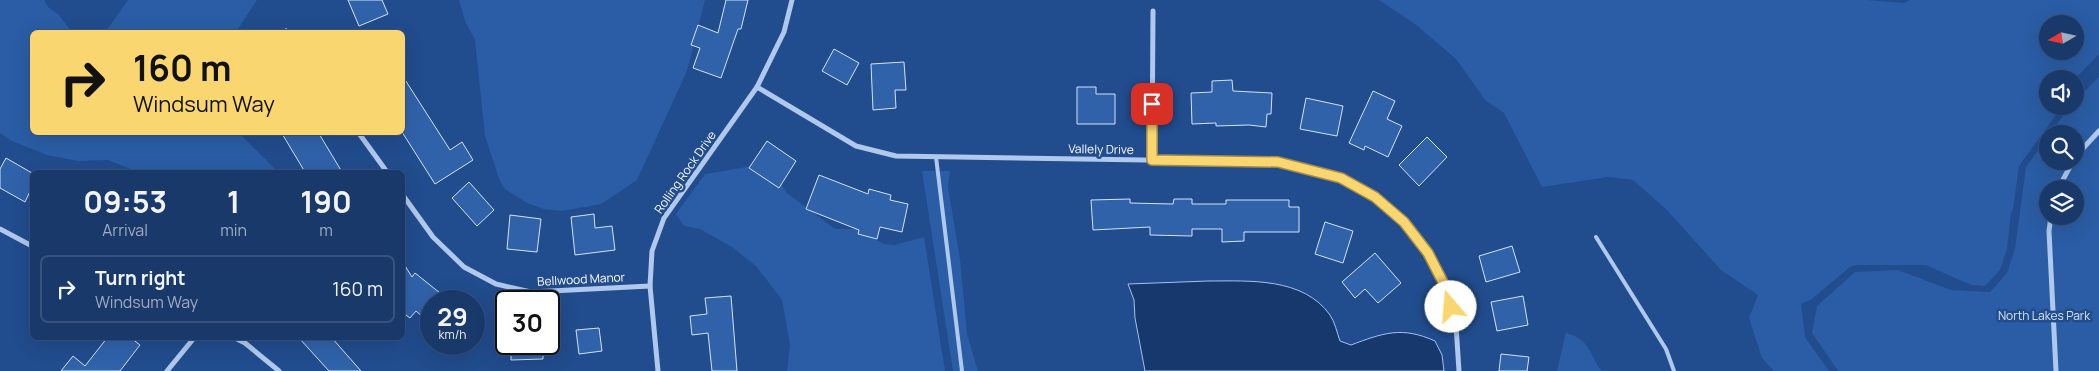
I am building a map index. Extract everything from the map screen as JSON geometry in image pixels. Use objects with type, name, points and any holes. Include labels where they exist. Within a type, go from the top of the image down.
[{"type":"street","name":"Rolling Rock Drive","points":[[658,371],[650,286],[652,251],[664,218],[757,87],[784,32],[792,0]]},
{"type":"street","points":[[1152,160],[1153,11]]},
{"type":"street","name":"Vallely Drive","points":[[757,87],[856,146],[896,156],[1278,162],[1341,178],[1375,197],[1404,222],[1428,253],[1446,288],[1456,325],[1459,371]]},
{"type":"street","points":[[2084,147],[2099,131]]},
{"type":"street","points":[[360,135],[386,170]]},
{"type":"street","name":"Bellwood Manor","points":[[405,198],[433,236],[464,267],[496,284],[531,292],[650,286]]},
{"type":"street","points":[[2050,225],[2056,371]]},
{"type":"street","points":[[0,229],[30,245]]},
{"type":"street","points":[[167,371],[192,340]]},
{"type":"street","points":[[239,340],[279,371]]},
{"type":"lane","points":[[936,157],[962,371]]},
{"type":"lane","points":[[1596,237],[1666,349],[1674,371]]},
{"type":"green space","points":[[0,0],[44,0],[48,7],[58,14],[70,30],[30,30],[30,135],[241,135],[276,170],[133,170],[108,160],[78,161],[47,155],[12,141],[0,133]]},
{"type":"green space","points":[[128,0],[257,0],[237,30],[104,30],[109,27]]},
{"type":"green space","points":[[459,0],[705,0],[687,71],[637,180],[601,204],[562,211],[544,209],[527,203],[505,189],[499,179],[485,136],[475,40],[465,21]]},
{"type":"green space","points":[[1379,0],[1867,0],[1904,3],[1910,0],[2099,0],[2099,54],[2084,70],[2039,70],[2039,115],[2056,115],[2049,125],[2039,125],[2039,138],[2019,166],[2007,249],[2000,270],[1985,286],[1971,285],[1926,265],[1855,265],[1850,267],[1812,299],[1801,304],[1805,337],[1829,371],[1774,371],[1762,358],[1749,318],[1758,295],[1721,270],[1667,210],[1633,180],[1608,177],[1542,187],[1504,113],[1486,101],[1456,59],[1415,24]]},
{"type":"green space","name":"North Lakes Park","points":[[2099,77],[2099,371],[1838,371],[1812,333],[1817,306],[1855,272],[1898,270],[1951,290],[1990,292],[2007,273],[2015,249],[2026,167],[2039,149],[2039,170],[2084,170],[2084,125],[2056,125],[2064,115],[2084,115],[2084,92]]},
{"type":"green space","points":[[752,166],[781,184],[787,193],[835,229],[857,229],[884,244],[895,245],[924,237],[945,371],[787,371],[790,345],[782,300],[756,266],[732,247],[700,229],[684,226],[676,214],[705,174]]},
{"type":"green space","points":[[922,171],[950,171],[948,187],[960,259],[967,334],[978,371],[953,371]]},
{"type":"green space","points":[[1566,332],[1578,337],[1585,343],[1602,371],[1557,371]]},
{"type":"shaded area","points":[[1208,281],[1274,284],[1305,294],[1319,303],[1330,315],[1340,341],[1351,345],[1373,337],[1393,333],[1423,336],[1435,341],[1442,355],[1444,371],[1145,371],[1135,318],[1134,300],[1128,284]]},
{"type":"building","points":[[348,0],[382,0],[388,14],[359,26]]},
{"type":"building","points":[[726,0],[748,0],[741,29],[738,29],[721,78],[693,68],[700,48],[691,45],[698,25],[718,33]]},
{"type":"building","points":[[834,49],[859,63],[847,85],[822,71]]},
{"type":"building","points":[[904,62],[906,90],[895,90],[896,108],[873,110],[871,64]]},
{"type":"building","points":[[405,80],[450,150],[462,142],[473,160],[435,184],[404,135]]},
{"type":"building","points":[[1232,80],[1233,91],[1272,93],[1271,114],[1267,114],[1266,127],[1249,125],[1216,126],[1216,123],[1192,124],[1191,93],[1212,92],[1212,81]]},
{"type":"building","points":[[1077,87],[1096,87],[1096,94],[1115,94],[1115,124],[1077,124]]},
{"type":"building","points":[[1373,91],[1395,101],[1387,119],[1402,126],[1388,157],[1365,146],[1364,150],[1349,143]]},
{"type":"building","points":[[1306,98],[1343,106],[1337,136],[1300,129]]},
{"type":"building","points":[[283,135],[320,135],[341,170],[304,170]]},
{"type":"building","points":[[1427,137],[1447,157],[1419,186],[1399,165]]},
{"type":"building","points":[[767,141],[796,161],[779,188],[749,168]]},
{"type":"building","points":[[6,158],[30,172],[30,191],[25,202],[0,188],[0,169]]},
{"type":"building","points":[[819,175],[868,194],[869,189],[891,195],[890,200],[908,204],[902,232],[880,227],[877,239],[858,234],[859,230],[806,209]]},
{"type":"building","points":[[469,182],[494,210],[477,226],[452,198]]},
{"type":"building","points":[[1130,199],[1130,203],[1173,204],[1174,199],[1192,199],[1192,204],[1226,204],[1226,200],[1289,200],[1289,207],[1299,207],[1299,232],[1244,232],[1244,241],[1222,242],[1222,229],[1192,229],[1192,236],[1150,235],[1150,227],[1093,230],[1091,200]]},
{"type":"building","points":[[594,214],[595,228],[612,226],[615,250],[575,255],[571,217]]},
{"type":"building","points":[[510,215],[541,219],[537,252],[507,249]]},
{"type":"building","points":[[1325,222],[1353,231],[1343,263],[1315,254]]},
{"type":"building","points":[[1512,246],[1520,272],[1486,282],[1479,256]]},
{"type":"building","points":[[1375,253],[1401,283],[1378,303],[1365,289],[1355,298],[1342,282]]},
{"type":"building","points":[[405,266],[412,277],[415,273],[436,290],[420,290],[420,314],[416,311],[410,318],[405,314]]},
{"type":"building","points":[[731,296],[737,371],[712,371],[708,333],[692,335],[690,316],[707,314],[705,298]]},
{"type":"building","points":[[1523,296],[1528,325],[1497,331],[1491,302]]},
{"type":"building","points":[[599,328],[602,351],[579,354],[576,330]]},
{"type":"building","points":[[105,340],[134,340],[140,345],[120,371],[61,371],[73,356],[85,366]]},
{"type":"building","points":[[301,340],[334,340],[361,371],[329,371]]},
{"type":"building","points":[[1501,354],[1529,357],[1527,371],[1499,371]]},
{"type":"building","points":[[511,355],[543,355],[543,359],[511,360]]},
{"type":"route","points":[[1152,104],[1152,160],[1278,162],[1341,178],[1375,197],[1404,222],[1428,253],[1446,288],[1451,307]]}]
